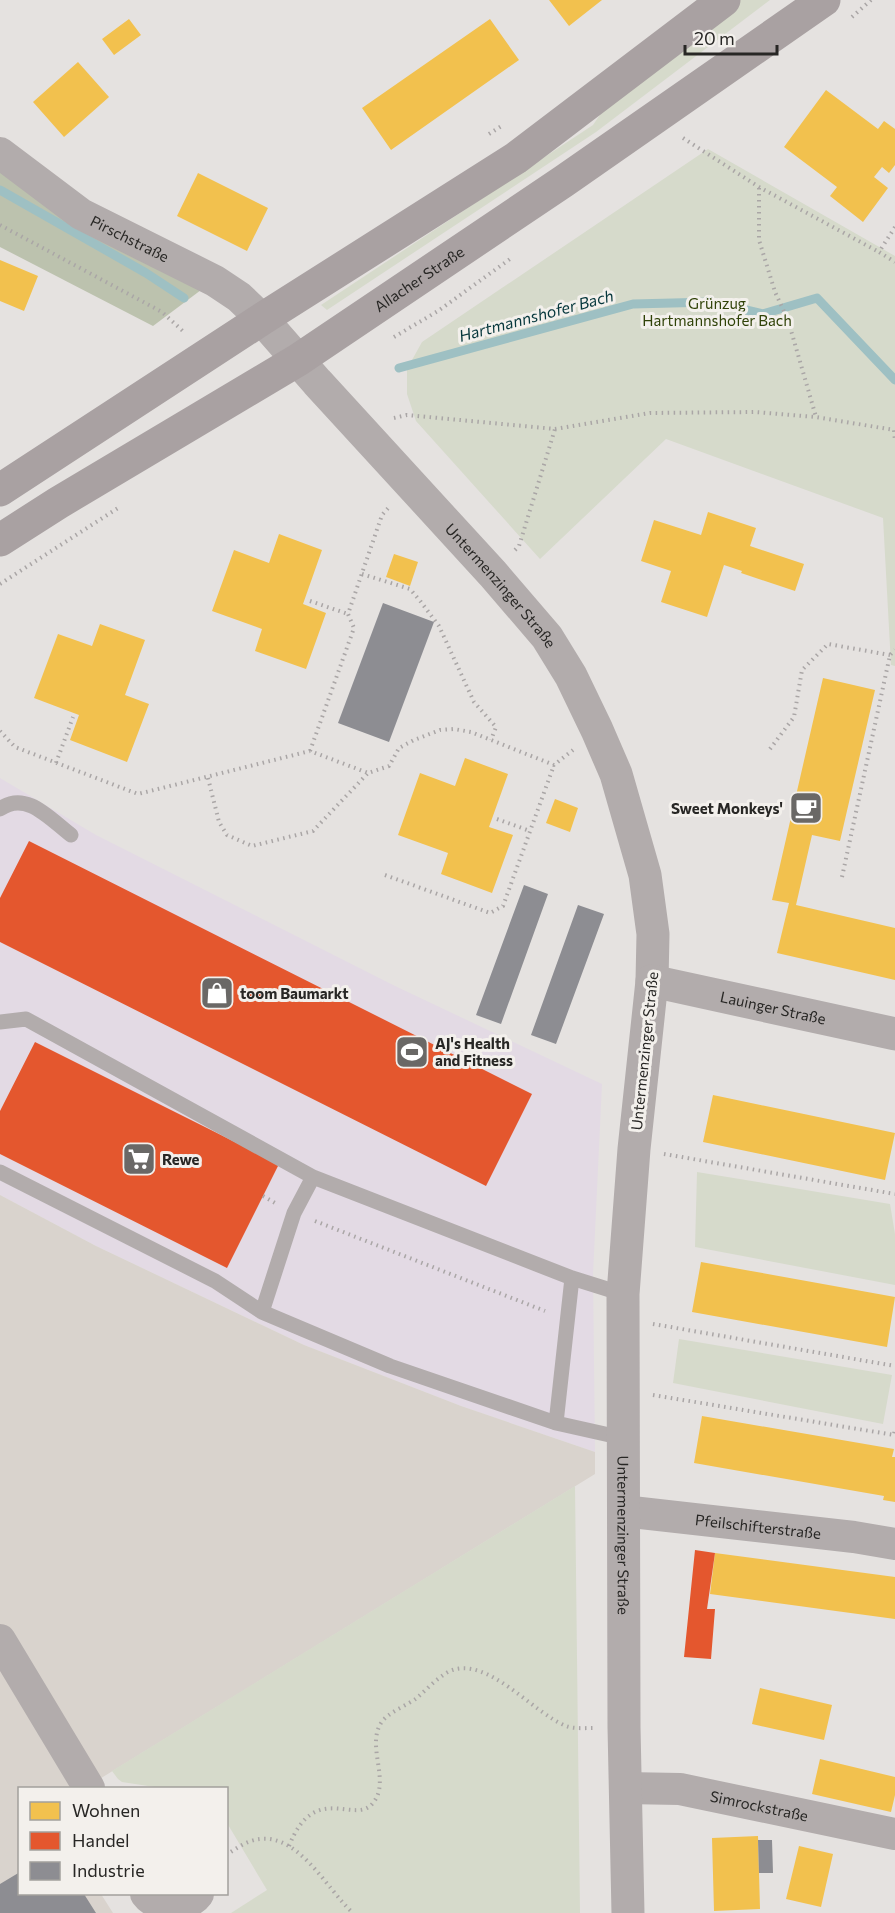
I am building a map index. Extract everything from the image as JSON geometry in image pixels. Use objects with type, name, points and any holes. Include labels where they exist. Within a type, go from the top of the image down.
[{"type":"main road","points":[[0,490],[262,319],[516,158],[724,0]]},
{"type":"main road","name":"Allacher Straße","points":[[0,540],[298,360],[664,112],[824,0]]},
{"type":"street","name":"Pirschstraße","points":[[0,153],[81,214],[215,281],[239,297],[262,319]]},
{"type":"street","name":"Untermenzinger Straße","points":[[262,319],[411,486],[494,574],[547,638],[570,676],[616,774],[645,875],[653,934],[652,981],[634,1149],[624,1306],[622,1438],[628,1913]]},
{"type":"street","name":"Lauinger Straße","points":[[652,981],[895,1034]]},
{"type":"street","name":"Pfeilschifterstraße","points":[[623,1511],[854,1537],[895,1544]]},
{"type":"street","points":[[0,1640],[88,1787]]},
{"type":"street","name":"Simrockstraße","points":[[625,1788],[680,1789],[895,1834]]},
{"type":"street","points":[[147,1895],[149,1898],[173,1906],[196,1895]]},
{"type":"lane","points":[[0,809],[8,803],[31,804],[71,835]]},
{"type":"lane","points":[[0,1022],[26,1018],[313,1177],[572,1278],[624,1306]]},
{"type":"lane","points":[[0,1172],[215,1281],[262,1312],[390,1366],[556,1423],[622,1438]]},
{"type":"lane","points":[[262,1312],[294,1213],[313,1177]]},
{"type":"lane","points":[[556,1423],[572,1278]]},
{"type":"path","points":[[664,112],[680,136],[759,187],[895,262]]},
{"type":"path","points":[[759,187],[759,240],[775,292],[788,320],[816,417]]},
{"type":"path","points":[[0,225],[162,312],[205,356]]},
{"type":"path","points":[[879,252],[895,227]]},
{"type":"path","points":[[359,428],[406,415],[555,429],[650,413],[755,412],[816,417],[895,429],[895,441]]},
{"type":"path","points":[[494,574],[519,546],[555,429]]},
{"type":"path","points":[[310,751],[354,628],[348,614],[382,514],[411,486]]},
{"type":"path","points":[[362,574],[410,589],[421,602],[439,626],[474,702],[496,727],[491,740]]},
{"type":"path","points":[[310,601],[348,614]]},
{"type":"path","points":[[770,749],[794,717],[802,670],[828,644],[890,655]]},
{"type":"path","points":[[842,877],[890,655],[895,650]]},
{"type":"path","points":[[56,763],[73,717]]},
{"type":"path","points":[[208,778],[219,822],[227,835],[252,846],[313,831],[368,773],[389,766],[399,748],[440,730],[454,729],[471,732],[554,765]]},
{"type":"path","points":[[385,875],[490,913],[503,906],[554,765],[597,730]]},
{"type":"path","points":[[0,731],[15,747],[138,794],[310,751],[368,773]]},
{"type":"path","points":[[497,819],[530,831]]},
{"type":"path","points":[[634,1149],[895,1194]]},
{"type":"path","points":[[263,1196],[294,1213],[567,1320]]},
{"type":"path","points":[[624,1306],[895,1366]]},
{"type":"path","points":[[623,1390],[894,1435],[895,1428]]},
{"type":"path","points":[[289,1846],[302,1822],[318,1810],[335,1808],[361,1810],[372,1806],[379,1785],[376,1738],[380,1724],[451,1670],[470,1668],[490,1675],[565,1726],[624,1727]]},
{"type":"path","points":[[228,1854],[256,1840],[273,1841],[289,1846],[312,1865],[353,1913]]},
{"type":"shaded area","points":[[0,778],[96,835],[395,986],[602,1084],[593,1274],[595,1452],[461,1406],[304,1345],[96,1246],[0,1195]]},
{"type":"shaded area","points":[[0,1195],[96,1246],[304,1345],[461,1406],[595,1452],[595,1474],[87,1787],[18,1787],[18,1895],[102,1895],[113,1913],[0,1913]]},
{"type":"green space","points":[[737,0],[770,0],[596,132],[327,310],[321,305],[593,125],[614,94]]},
{"type":"green space","name":"Grünzug Hartmannshofer Bach","points":[[708,149],[895,256],[895,666],[891,665],[883,518],[666,439],[540,559],[416,421],[407,394],[407,369],[422,342]]},
{"type":"green space","points":[[0,163],[201,290],[153,326],[0,247]]},
{"type":"green space","points":[[697,1172],[890,1204],[895,1234],[895,1285],[695,1247]]},
{"type":"green space","points":[[679,1339],[892,1375],[883,1424],[673,1383]]},
{"type":"green space","points":[[575,1486],[580,1913],[231,1913],[267,1890],[228,1825],[228,1787],[154,1787],[122,1782],[112,1771]]},
{"type":"building: Wohnen","points":[[549,0],[602,0],[569,26]]},
{"type":"building: Wohnen","points":[[129,19],[141,35],[114,55],[102,39]]},
{"type":"building: Wohnen","points":[[490,19],[519,60],[391,150],[362,108]]},
{"type":"building: Wohnen","points":[[78,62],[109,97],[64,137],[33,102]]},
{"type":"building: Wohnen","points":[[826,90],[878,129],[884,121],[895,129],[895,165],[889,173],[882,167],[874,177],[888,188],[863,222],[830,196],[837,187],[784,147]]},
{"type":"building: Wohnen","points":[[198,173],[268,208],[247,251],[177,216]]},
{"type":"building: Wohnen","points":[[0,260],[38,276],[24,311],[0,301]]},
{"type":"building: Wohnen","points":[[708,512],[756,528],[750,546],[804,564],[795,591],[724,565],[707,617],[661,602],[671,571],[641,561],[654,520],[701,535]]},
{"type":"building: Wohnen","points":[[279,534],[322,550],[303,604],[326,613],[306,669],[255,651],[262,629],[212,611],[234,550],[269,563]]},
{"type":"building: Wohnen","points":[[394,554],[418,562],[410,586],[386,577]]},
{"type":"building: Wohnen","points":[[100,624],[145,640],[125,695],[149,704],[127,762],[70,740],[79,715],[34,698],[58,634],[92,646]]},
{"type":"building: Wohnen","points":[[823,678],[875,690],[840,841],[812,835],[796,905],[895,928],[895,980],[777,953],[789,903],[772,900]]},
{"type":"building: Wohnen","points":[[465,758],[508,774],[489,827],[513,835],[492,893],[441,874],[448,853],[398,835],[420,773],[455,786]]},
{"type":"building: Wohnen","points":[[555,799],[578,808],[570,832],[546,823]]},
{"type":"building: Wohnen","points":[[713,1095],[895,1133],[885,1180],[703,1142]]},
{"type":"building: Wohnen","points":[[701,1262],[895,1297],[887,1347],[692,1312]]},
{"type":"building: Wohnen","points":[[702,1416],[894,1449],[892,1457],[895,1457],[895,1502],[883,1500],[884,1496],[694,1463]]},
{"type":"building: Wohnen","points":[[715,1553],[895,1577],[895,1619],[710,1594]]},
{"type":"building: Wohnen","points":[[760,1688],[832,1705],[824,1740],[752,1724]]},
{"type":"building: Wohnen","points":[[820,1759],[895,1777],[895,1795],[891,1812],[812,1794]]},
{"type":"building: Wohnen","points":[[758,1836],[760,1909],[714,1911],[712,1838]]},
{"type":"building: Wohnen","points":[[799,1846],[833,1854],[821,1907],[786,1899]]},
{"type":"building: Handel","name":"toom Baumarkt","points":[[29,841],[532,1094],[486,1186],[0,942],[0,898]]},
{"type":"building: Handel","name":"Rewe","points":[[35,1042],[279,1164],[227,1268],[0,1154],[0,1111]]},
{"type":"building: Handel","points":[[695,1550],[715,1553],[707,1609],[715,1609],[711,1659],[684,1657]]},
{"type":"building: Industrie","points":[[383,603],[434,622],[389,742],[338,723]]},
{"type":"building: Industrie","points":[[524,885],[548,894],[501,1024],[476,1015]]},
{"type":"building: Industrie","points":[[578,905],[604,914],[556,1044],[531,1035]]},
{"type":"building: Industrie","points":[[758,1840],[772,1840],[773,1873],[759,1873]]},
{"type":"building: Industrie","points":[[18,1873],[18,1895],[85,1895],[96,1913],[0,1913],[0,1884]]},
{"type":"waterway","name":"Hartmannshofer Bach","points":[[0,190],[146,273],[184,298]]},
{"type":"waterway","name":"Hartmannshofer Bach","points":[[399,368],[633,304],[712,302],[763,314],[817,298],[895,380]]},
{"type":"place","name":"Sweet Monkeys'","points":[[806,808]]},
{"type":"place","name":"toom Baumarkt","points":[[217,993]]},
{"type":"place","name":"AJ's Health and Fitness","points":[[412,1052]]},
{"type":"place","name":"Rewe","points":[[139,1159]]}]
